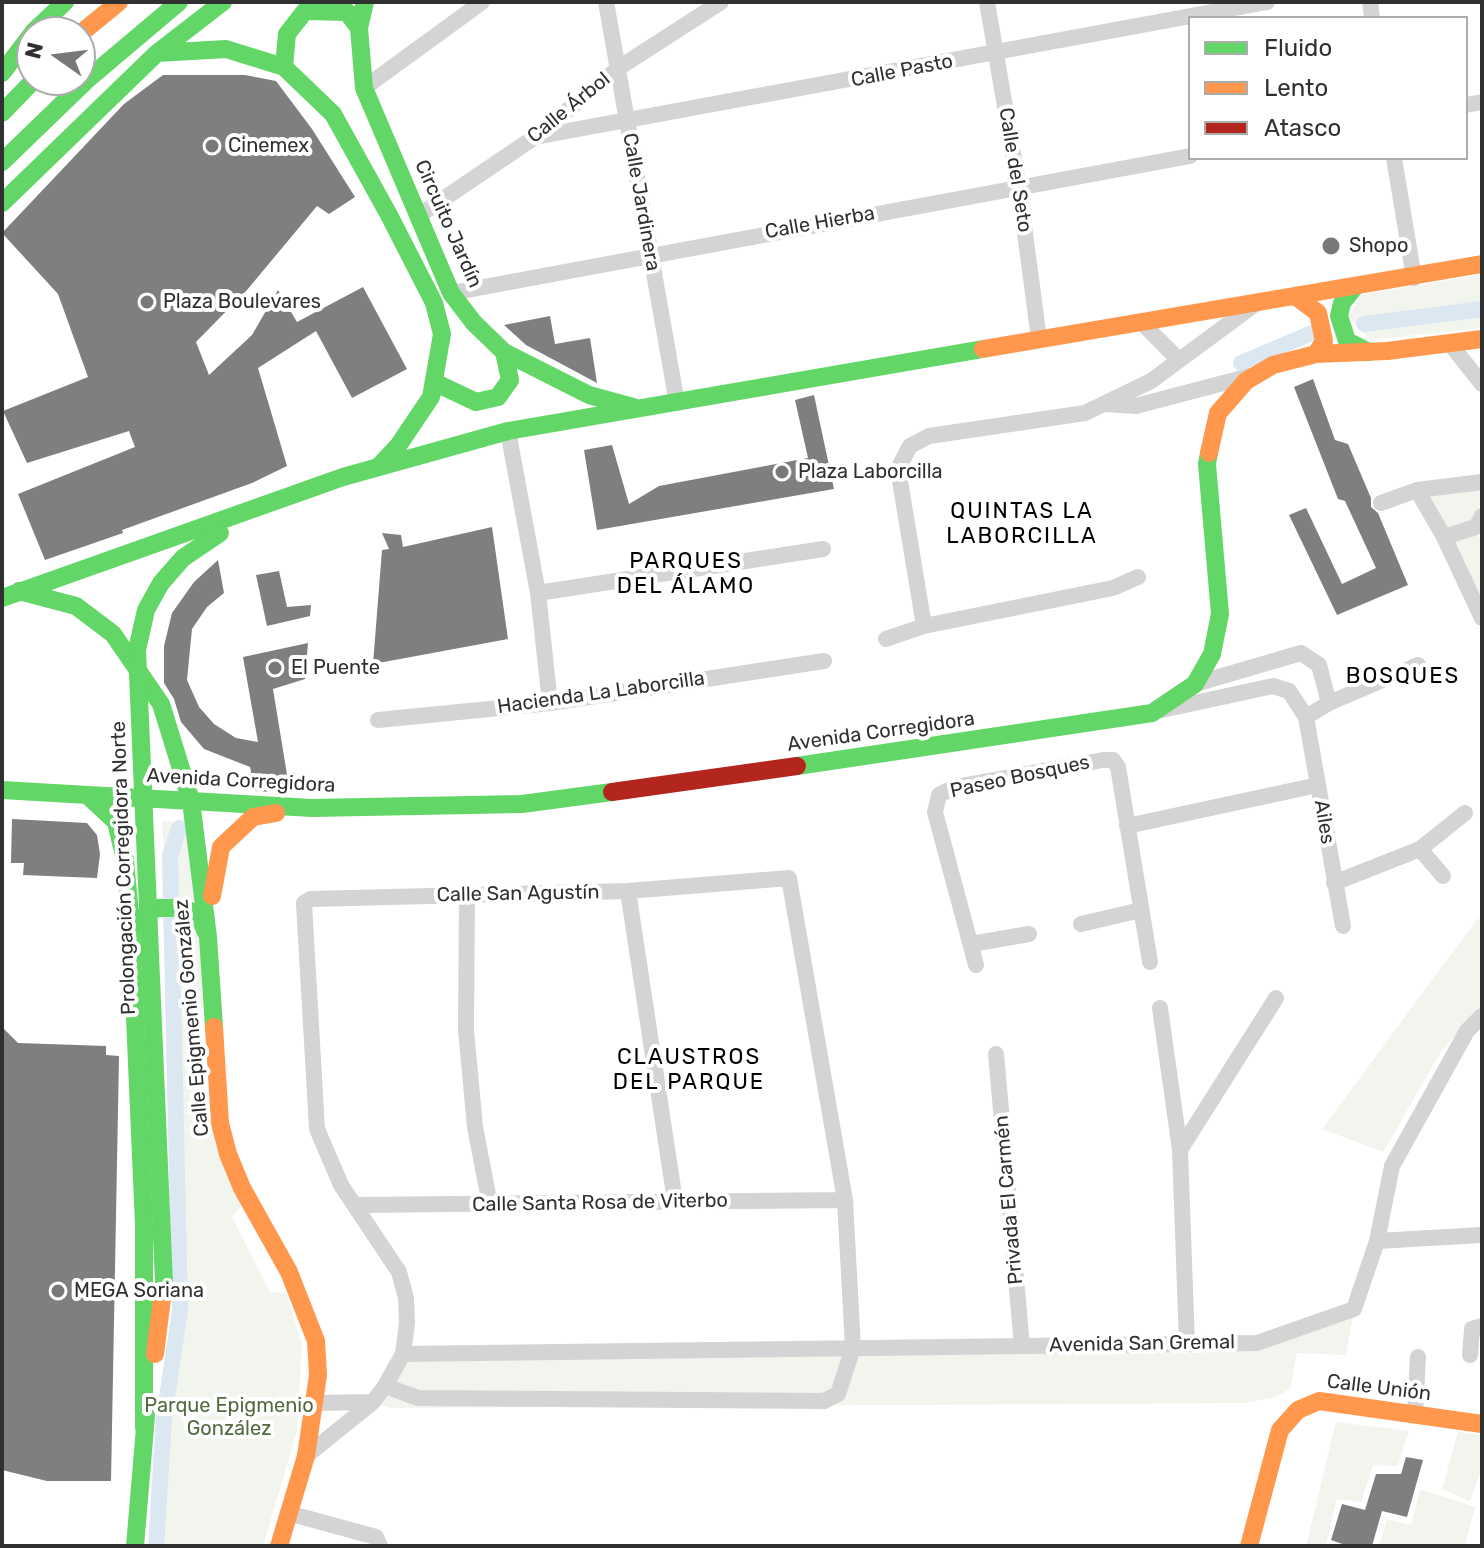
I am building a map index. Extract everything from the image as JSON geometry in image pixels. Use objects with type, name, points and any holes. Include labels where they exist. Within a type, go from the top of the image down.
[{"type":"main road","points":[[51,16],[65,2]]},
{"type":"main road","points":[[96,21],[119,2]]},
{"type":"main road","points":[[2,162],[89,78],[179,2]]},
{"type":"main road","points":[[2,203],[157,53],[223,2]]},
{"type":"main road","name":"Circuito Jardín","points":[[365,2],[359,28],[364,88],[451,293],[474,323],[504,352],[589,395],[642,409]]},
{"type":"main road","points":[[284,67],[287,34],[305,11],[347,12],[359,28]]},
{"type":"main road","points":[[157,53],[226,49],[284,67],[333,114],[389,215],[434,303],[442,334],[436,383],[419,417],[378,467]]},
{"type":"main road","points":[[2,73],[16,55]]},
{"type":"main road","points":[[2,113],[18,96]]},
{"type":"main road","points":[[10,594],[261,508],[315,486],[508,431],[1039,339],[1298,298],[1482,264]]},
{"type":"main road","points":[[1354,288],[1342,303],[1339,316],[1347,341],[1370,352]]},
{"type":"main road","points":[[1298,298],[1318,313],[1324,341],[1316,354]]},
{"type":"main road","name":"Avenida Corregidora","points":[[2,790],[312,808],[522,804],[925,749],[1152,713],[1195,684],[1212,654],[1220,614],[1207,464],[1218,413],[1232,395],[1273,365],[1316,354],[1451,345],[1482,339]]},
{"type":"main road","points":[[436,383],[476,402],[498,397],[510,380],[504,352]]},
{"type":"main road","name":"Prolongación Corregidora Norte","points":[[144,1428],[164,1283],[137,650],[146,610],[161,583],[183,558],[261,508]]},
{"type":"main road","name":"Calle Epigmenio González","points":[[10,594],[76,606],[113,634],[161,704],[191,801],[208,937],[220,1123],[242,1188],[310,1319],[317,1352],[306,1456],[279,1546]]},
{"type":"main road","points":[[87,795],[116,822],[125,860],[131,925],[144,1225],[144,1428],[135,1546]]},
{"type":"main road","points":[[208,937],[214,872],[221,847],[253,817],[312,808]]},
{"type":"main road","points":[[131,925],[142,914],[164,907],[183,908],[198,914],[208,937]]},
{"type":"main road","name":"Calle Unión","points":[[1249,1546],[1280,1430],[1298,1410],[1319,1401],[1482,1424]]},
{"type":"street","points":[[364,88],[482,2]]},
{"type":"street","name":"Calle Jardinera","points":[[606,2],[620,67],[649,254],[677,403]]},
{"type":"street","name":"Calle Árbol","points":[[418,216],[535,137],[620,67],[721,2]]},
{"type":"street","name":"Calle del Seto","points":[[987,2],[1019,188],[1039,339]]},
{"type":"street","name":"Calle Pasto","points":[[1194,16],[1267,2]]},
{"type":"street","name":"Calle Pasto","points":[[535,137],[1188,17]]},
{"type":"street","name":"Calle Hierba","points":[[451,293],[1188,156]]},
{"type":"street","points":[[1394,160],[1414,278]]},
{"type":"street","points":[[924,626],[898,469],[910,446],[929,436],[1085,413],[1151,381],[1254,305]]},
{"type":"street","points":[[1142,323],[1179,360]]},
{"type":"street","points":[[1451,345],[1482,384]]},
{"type":"street","points":[[1104,404],[1136,406],[1257,375]]},
{"type":"street","points":[[508,431],[538,593],[550,703]]},
{"type":"street","points":[[1381,503],[1417,490],[1482,482]]},
{"type":"street","points":[[1417,490],[1444,537],[1482,618]]},
{"type":"street","points":[[1444,537],[1480,525]]},
{"type":"street","points":[[538,593],[823,549]]},
{"type":"street","points":[[886,639],[924,626],[1113,588],[1138,577]]},
{"type":"street","points":[[1195,684],[1301,653],[1319,665],[1329,703]]},
{"type":"street","name":"Hacienda La Laborcilla","points":[[378,720],[550,703],[824,661]]},
{"type":"street","points":[[1152,713],[1282,687],[1298,702],[1306,717],[1329,703],[1418,665]]},
{"type":"street","points":[[1222,697],[1223,675]]},
{"type":"street","name":"Ailes","points":[[1306,717],[1343,926]]},
{"type":"street","name":"Paseo Bosques","points":[[976,965],[935,812],[939,795],[955,787],[1113,760],[1118,767],[1150,962]]},
{"type":"street","points":[[1127,826],[1318,785]]},
{"type":"street","points":[[1334,883],[1420,849],[1465,813]]},
{"type":"street","points":[[1420,849],[1443,876]]},
{"type":"street","name":"Calle San Agustín","points":[[306,1456],[373,1402],[385,1386],[403,1354],[406,1298],[399,1272],[335,1174],[317,1129],[304,903],[311,899],[628,891],[789,878],[845,1200],[853,1348]]},
{"type":"street","points":[[628,891],[675,1201]]},
{"type":"street","points":[[467,894],[466,1030],[475,1127],[490,1205]]},
{"type":"street","points":[[1081,924],[1141,910]]},
{"type":"street","points":[[971,944],[1029,934]]},
{"type":"street","points":[[1180,1150],[1276,998]]},
{"type":"street","points":[[1160,1008],[1180,1150],[1187,1344]]},
{"type":"street","points":[[1482,1016],[1467,1031],[1392,1166],[1377,1241],[1482,1235]]},
{"type":"street","name":"Privada El Carmén","points":[[996,1054],[1022,1346]]},
{"type":"street","name":"Calle Santa Rosa de Viterbo","points":[[356,1205],[845,1200]]},
{"type":"street","name":"Avenida San Gremal","points":[[403,1354],[1257,1343],[1354,1309],[1377,1241]]},
{"type":"street","points":[[1470,1355],[1472,1329],[1482,1326]]},
{"type":"street","points":[[385,1386],[418,1398],[824,1401],[838,1394],[853,1348]]},
{"type":"street","points":[[1415,1414],[1418,1357]]},
{"type":"street","points":[[314,1403],[373,1402]]},
{"type":"street","points":[[288,1513],[376,1537],[380,1546]]},
{"type":"green space","points":[[1482,274],[1482,328],[1370,340],[1349,317],[1360,295]]},
{"type":"green space","points":[[1482,487],[1482,500],[1472,526],[1482,540],[1482,610],[1427,492]]},
{"type":"green space","name":"Parque Epigmenio González","points":[[162,821],[190,823],[202,956],[203,1081],[217,1148],[242,1205],[232,1217],[270,1292],[286,1293],[302,1343],[297,1431],[263,1546],[148,1546],[167,1343],[180,1312],[177,1072]]},
{"type":"green space","points":[[1478,918],[1482,923],[1482,1007],[1442,1050],[1383,1152],[1322,1129]]},
{"type":"green space","points":[[1354,1309],[1346,1355],[1297,1353],[1290,1389],[1273,1398],[1243,1403],[389,1408],[373,1402],[403,1354],[1257,1343]]},
{"type":"green space","points":[[1336,1422],[1409,1431],[1398,1466],[1373,1465],[1361,1502],[1337,1499],[1326,1544],[1329,1546],[1306,1546]]},
{"type":"green space","points":[[1458,1432],[1482,1435],[1482,1467],[1470,1501],[1442,1489]]},
{"type":"green space","points":[[1420,1489],[1475,1507],[1465,1546],[1379,1546],[1387,1519],[1411,1525]]},
{"type":"building","name":"Plaza Boulevares","points":[[163,75],[245,75],[276,81],[312,129],[355,197],[329,214],[317,206],[247,290],[196,342],[209,375],[252,335],[278,290],[297,322],[363,287],[407,369],[352,398],[316,331],[258,368],[287,466],[252,483],[45,560],[18,494],[135,447],[129,431],[27,463],[3,411],[88,377],[58,294],[2,233],[124,104]]},
{"type":"building","points":[[550,316],[555,344],[590,338],[597,383],[526,345],[504,325]]},
{"type":"building","points":[[1313,379],[1335,440],[1348,444],[1371,498],[1371,507],[1378,513],[1408,585],[1337,615],[1289,515],[1306,508],[1342,584],[1376,568],[1345,501],[1338,499],[1294,387]]},
{"type":"building","name":"Plaza Laborcilla","points":[[814,395],[834,489],[597,530],[584,450],[612,445],[629,504],[659,486],[808,458],[795,400]]},
{"type":"building","points":[[492,527],[508,639],[373,664],[382,550],[389,549],[382,533],[401,535],[403,547]]},
{"type":"building","name":"El Puente","points":[[218,560],[224,593],[207,607],[192,629],[187,680],[199,707],[214,724],[236,738],[258,742],[243,657],[308,643],[305,679],[273,689],[290,793],[255,791],[250,767],[204,749],[181,722],[174,699],[164,683],[164,646],[172,613],[194,582]]},
{"type":"building","points":[[279,571],[287,607],[311,605],[310,616],[267,626],[256,575]]},
{"type":"building","points":[[12,819],[87,823],[97,835],[100,854],[97,878],[23,875],[24,863],[11,863]]},
{"type":"building","name":"MEGA Soriana","points":[[2,1027],[18,1043],[106,1046],[106,1055],[119,1056],[111,1481],[47,1481],[2,1470]]},
{"type":"building","points":[[1406,1457],[1423,1460],[1407,1517],[1382,1511],[1372,1546],[1348,1546],[1331,1540],[1342,1504],[1365,1510],[1376,1474],[1401,1474]]},
{"type":"waterway","points":[[1364,324],[1482,309]]},
{"type":"waterway","points":[[1241,363],[1312,333]]},
{"type":"waterway","points":[[156,1546],[164,1418],[180,1310],[170,856],[179,828]]},
{"type":"traffic: fast","points":[[50,16],[65,2]]},
{"type":"traffic: fast","points":[[2,162],[89,78],[179,2]]},
{"type":"traffic: fast","points":[[2,203],[157,53],[223,2]]},
{"type":"traffic: fast","points":[[365,2],[359,28],[364,88],[451,293],[474,323],[504,352],[589,395],[633,407]]},
{"type":"traffic: fast","points":[[284,67],[287,34],[305,11],[347,12],[359,28]]},
{"type":"traffic: fast","points":[[157,53],[226,49],[284,67],[333,114],[389,215],[434,303],[442,334],[431,397],[398,446],[379,466]]},
{"type":"traffic: fast","points":[[2,73],[16,55]]},
{"type":"traffic: fast","points":[[2,113],[18,96]]},
{"type":"traffic: fast","points":[[1354,288],[1342,303],[1339,316],[1347,341],[1369,352]]},
{"type":"traffic: fast","points":[[2,598],[343,477],[508,431],[983,349]]},
{"type":"traffic: fast","points":[[436,383],[476,402],[498,397],[510,380],[504,352]]},
{"type":"traffic: fast","points":[[797,766],[1152,713],[1195,684],[1212,654],[1220,614],[1207,464],[1209,453]]},
{"type":"traffic: fast","points":[[164,1283],[137,650],[146,610],[161,583],[183,558],[220,533]]},
{"type":"traffic: fast","points":[[19,591],[76,606],[113,634],[161,704],[191,801],[208,937],[214,1027]]},
{"type":"traffic: fast","points":[[2,790],[312,808],[522,804],[612,792]]},
{"type":"traffic: fast","points":[[87,795],[116,822],[125,860],[131,925],[144,1225],[144,1428]]},
{"type":"traffic: fast","points":[[134,922],[157,908],[183,908],[198,914],[206,932]]},
{"type":"traffic: fast","points":[[135,1546],[146,1416]]},
{"type":"traffic: slow","points":[[96,21],[119,2]]},
{"type":"traffic: slow","points":[[983,349],[1482,264]]},
{"type":"traffic: slow","points":[[1298,298],[1318,313],[1324,341],[1316,354]]},
{"type":"traffic: slow","points":[[1209,453],[1218,413],[1246,381],[1273,365],[1316,354],[1387,351],[1482,339]]},
{"type":"traffic: slow","points":[[212,896],[221,847],[253,817],[276,813]]},
{"type":"traffic: slow","points":[[214,1027],[220,1123],[228,1154],[242,1188],[289,1272],[316,1341],[318,1375],[306,1456],[279,1546]]},
{"type":"traffic: slow","points":[[155,1354],[164,1283]]},
{"type":"traffic: slow","points":[[1249,1546],[1280,1430],[1298,1410],[1319,1401],[1482,1424]]},
{"type":"traffic: jam","points":[[612,792],[797,766]]},
{"type":"place","name":"Cinemex","points":[[212,146]]},
{"type":"place","name":"Shopo","points":[[1331,246]]},
{"type":"place","name":"Plaza Boulevares","points":[[147,302]]},
{"type":"place","name":"Plaza Laborcilla","points":[[782,472]]},
{"type":"place","name":"El Puente","points":[[275,668]]},
{"type":"place","name":"MEGA Soriana","points":[[58,1291]]},
{"type":"district","name":"QUINTAS LA LABORCILLA","points":[[1022,524]]},
{"type":"district","name":"PARQUES DEL ÁLAMO","points":[[686,574]]},
{"type":"district","name":"BOSQUES","points":[[1403,677]]},
{"type":"district","name":"CLAUSTROS DEL PARQUE","points":[[689,1070]]}]
